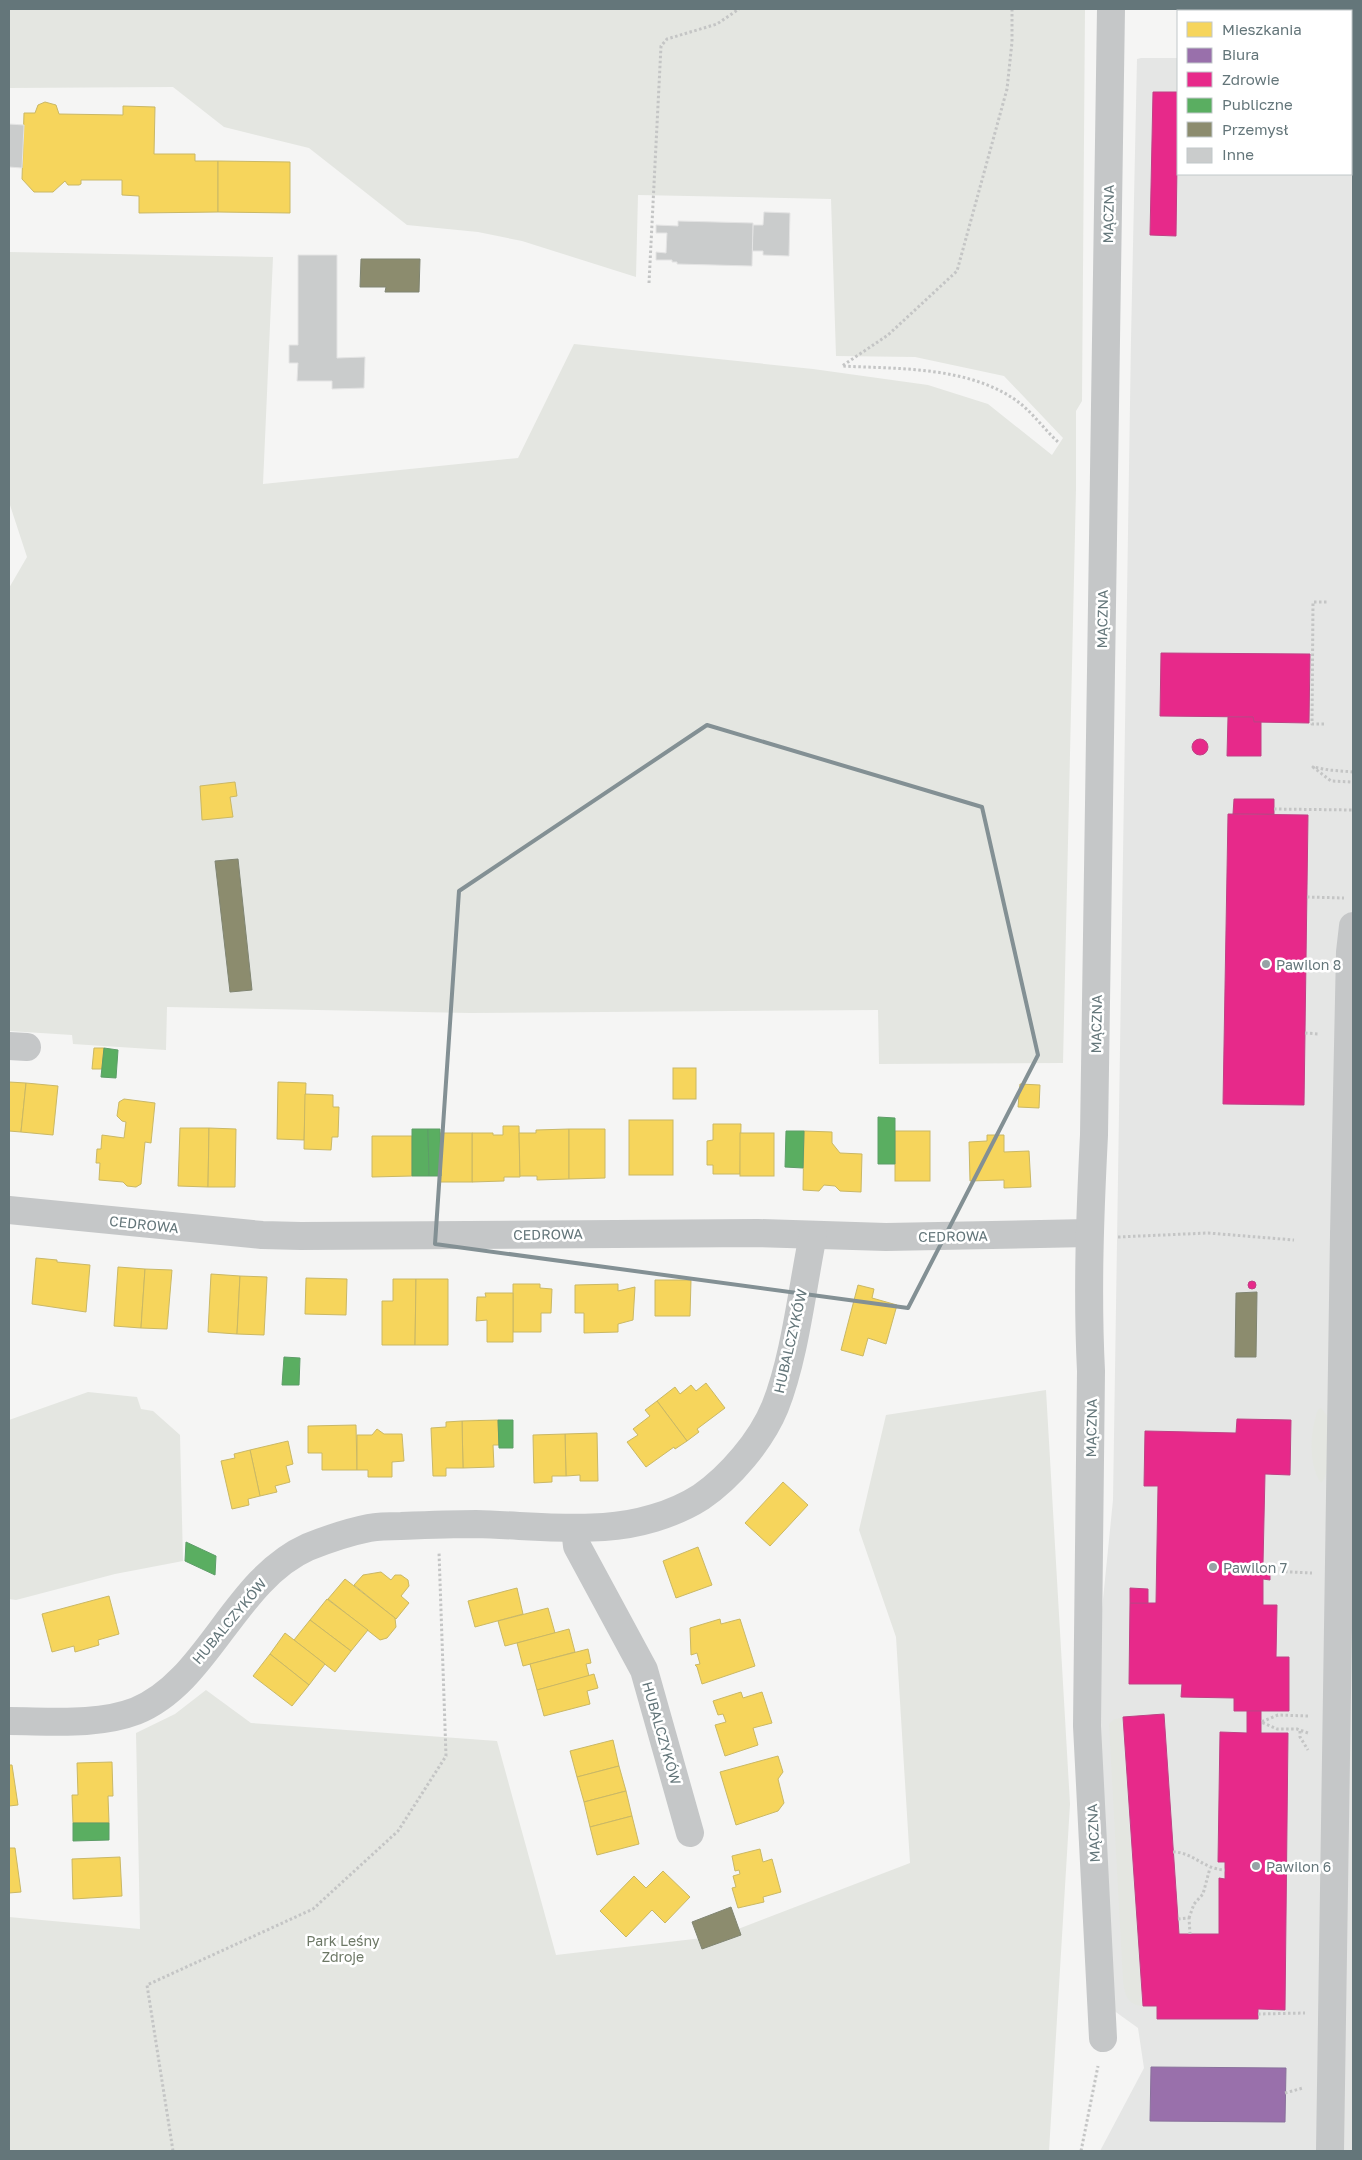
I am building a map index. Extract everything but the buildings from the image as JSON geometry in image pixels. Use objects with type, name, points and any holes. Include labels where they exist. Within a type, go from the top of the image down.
[{"type":"street","name":"MĄCZNA","points":[[1103,2038],[1087,1726],[1091,1381],[1088,1321],[1089,1233],[1094,1135],[1111,9]]},
{"type":"street","points":[[1330,2151],[1339,1575],[1348,1235],[1350,952],[1353,926]]},
{"type":"street","name":"CEDROWA","points":[[9,1210],[262,1235],[758,1233],[886,1237],[1089,1233]]},
{"type":"street","name":"HUBALCZYKÓW","points":[[9,1720],[112,1718],[138,1710],[162,1696],[181,1678],[256,1585],[306,1548],[337,1536],[372,1527],[438,1525],[606,1527],[638,1522],[669,1513],[701,1497],[732,1470],[757,1440],[774,1408],[788,1364],[813,1236]]},
{"type":"street","name":"HUBALCZYKÓW","points":[[575,1528],[577,1546],[644,1670],[690,1833]]},
{"type":"path","points":[[649,284],[661,46],[667,39],[717,24],[739,9]]},
{"type":"path","points":[[1012,9],[1012,42],[1007,89],[957,271],[888,335],[842,366],[932,370],[985,384],[1017,401],[1058,442]]},
{"type":"path","points":[[1324,724],[1312,724],[1313,602],[1327,602]]},
{"type":"path","points":[[1353,772],[1313,767],[1331,781],[1353,782]]},
{"type":"path","points":[[1274,809],[1353,810]]},
{"type":"path","points":[[1307,897],[1353,899]]},
{"type":"path","points":[[1089,1233],[1126,1237],[1208,1233],[1294,1240]]},
{"type":"path","points":[[173,2151],[147,1985],[313,1909],[398,1831],[446,1756],[438,1525]]},
{"type":"path","points":[[1270,1571],[1339,1575]]},
{"type":"path","points":[[1313,1716],[1278,1715],[1261,1722],[1277,1729],[1297,1729],[1313,1734]]},
{"type":"path","points":[[1173,1852],[1183,1852],[1210,1868],[1225,1870]]},
{"type":"path","points":[[1190,1934],[1190,1918],[1194,1904],[1204,1894],[1210,1868]]},
{"type":"path","points":[[1178,1919],[1190,1918]]},
{"type":"path","points":[[1081,2151],[1103,2038]]},
{"type":"highlighted area","points":[[707,725],[982,807],[1038,1055],[908,1308],[435,1244],[459,891]]},
{"type":"shaded area","points":[[1177,58],[1177,175],[1352,175],[1353,59],[1353,2151],[1100,2151],[1144,2068],[1138,2028],[1113,2010],[1095,1679],[1113,1500],[1137,59]]},
{"type":"green space","points":[[9,9],[1085,9],[1082,401],[1076,411],[1076,489],[1063,1063],[879,1064],[878,1010],[470,1013],[167,1007],[166,1050],[73,1044],[72,1035],[9,1031],[9,588],[27,557],[9,502],[9,252],[273,257],[263,484],[518,458],[574,344],[813,369],[928,385],[988,404],[1052,455],[1063,438],[1004,376],[915,357],[836,356],[831,199],[638,195],[636,277],[522,241],[478,232],[407,225],[309,148],[224,127],[173,87],[9,88]]},
{"type":"green space","name":"Park Leśny Zdroje","points":[[1046,1390],[1070,1804],[1049,2151],[9,2151],[9,1917],[140,1929],[136,1733],[175,1714],[206,1690],[251,1723],[497,1741],[556,1955],[720,1936],[910,1863],[896,1637],[859,1530],[886,1415]]},
{"type":"green space","points":[[88,1392],[137,1397],[141,1409],[153,1411],[180,1435],[183,1561],[115,1574],[16,1600],[9,1599],[9,1420]]},
{"type":"green space","points":[[1321,1408],[1329,1418],[1329,1443],[1327,1471],[1321,1483],[1312,1457],[1312,1437],[1315,1418],[1318,1410]]},
{"type":"green space","points":[[1121,1718],[1142,2006],[1133,2003],[1127,1997],[1123,1980],[1109,1724],[1115,1719]]},
{"type":"place","name":"Pawilon 8","points":[[1266,964]]},
{"type":"place","name":"Pawilon 7","points":[[1213,1567]]},
{"type":"place","name":"Pawilon 6","points":[[1256,1866]]}]
